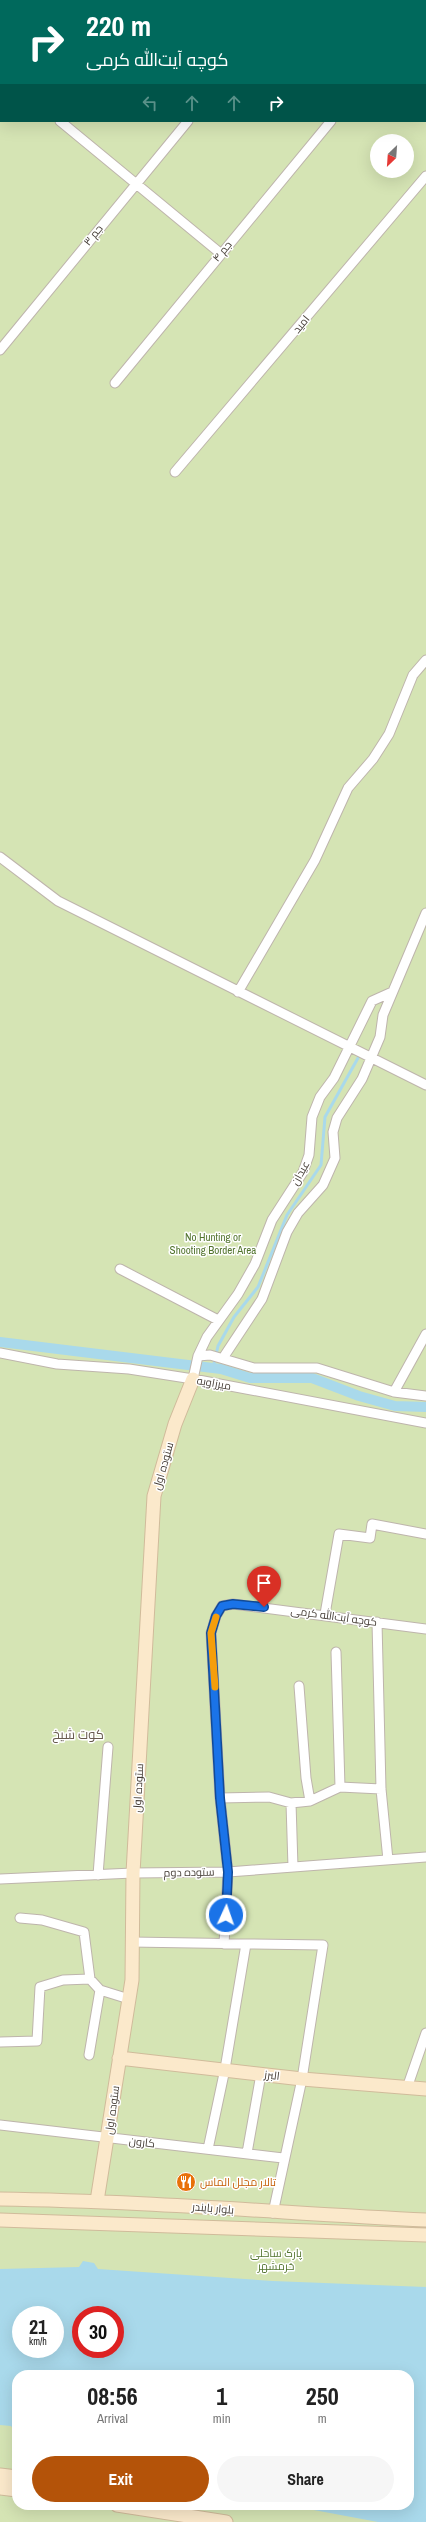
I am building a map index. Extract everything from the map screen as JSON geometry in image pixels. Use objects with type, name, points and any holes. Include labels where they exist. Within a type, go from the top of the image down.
[{"type":"street","points":[[61,122],[220,253]]},
{"type":"street","name":"جم ۳","points":[[0,350],[187,122]]},
{"type":"street","name":"جم ۴","points":[[115,382],[220,253],[331,122]]},
{"type":"street","name":"امید","points":[[175,472],[426,176]]},
{"type":"street","points":[[238,992],[314,860],[348,788],[373,759],[388,734],[413,674],[426,660]]},
{"type":"street","points":[[0,857],[58,901],[426,1085]]},
{"type":"street","name":"عیدان","points":[[222,1358],[262,1299],[287,1232],[298,1213],[323,1185],[335,1158],[333,1132],[337,1118],[362,1079],[380,1037],[383,1015],[392,992],[403,972],[426,913]]},
{"type":"street","name":"عیدان","points":[[194,1377],[197,1358],[218,1320],[238,1294],[255,1264],[272,1220],[303,1172],[310,1155],[312,1117],[320,1097],[334,1078],[372,1001],[392,992]]},
{"type":"street","points":[[120,1270],[218,1320]]},
{"type":"street","points":[[394,1392],[426,1334]]},
{"type":"street","name":"میرزاویه","points":[[0,1352],[57,1364],[129,1369],[194,1377],[426,1423]]},
{"type":"street","points":[[197,1358],[210,1355],[254,1368],[317,1368],[394,1392],[426,1396]]},
{"type":"street","name":"ستوده اول","points":[[97,2201],[132,1980],[131,1942],[133,1873],[154,1496],[175,1424],[194,1377]]},
{"type":"street","points":[[325,1614],[339,1534],[370,1538],[372,1524],[426,1534]]},
{"type":"street","name":"کوچه آیت‌الله کرمی","points":[[224,1944],[228,1872],[220,1798],[211,1633],[216,1616],[222,1606],[233,1604],[325,1614],[426,1629]]},
{"type":"street","points":[[377,1622],[381,1789],[388,1860]]},
{"type":"street","points":[[336,1652],[340,1788]]},
{"type":"street","points":[[299,1686],[306,1778],[310,1801]]},
{"type":"street","points":[[98,1875],[108,1747]]},
{"type":"street","points":[[220,1798],[269,1797],[291,1803],[310,1801],[340,1788],[381,1789]]},
{"type":"street","points":[[291,1803],[293,1867]]},
{"type":"street","name":"ستوده دوم","points":[[0,1879],[133,1873],[228,1872],[426,1857]]},
{"type":"street","points":[[20,1918],[42,1920],[84,1932],[90,1979],[100,1990],[129,1999]]},
{"type":"street","points":[[131,1942],[323,1945],[302,2079],[283,2158],[273,2213]]},
{"type":"street","points":[[208,2149],[225,2069],[246,1944]]},
{"type":"street","points":[[0,2042],[37,2041],[40,1987],[63,1980],[90,1979]]},
{"type":"street","points":[[89,2055],[100,1990]]},
{"type":"street","points":[[407,2088],[426,2033]]},
{"type":"street","name":"البرز","points":[[119,2058],[302,2079],[426,2089]]},
{"type":"street","points":[[247,2154],[262,2074]]},
{"type":"street","name":"کارون","points":[[0,2125],[283,2158]]},
{"type":"street","name":"بلوار بایندر","points":[[0,2199],[97,2201],[273,2213],[426,2220]]},
{"type":"street","points":[[304,2231],[305,2214]]},
{"type":"street","name":"بلوار بایندر","points":[[0,2220],[426,2235]]},
{"type":"street","points":[[0,2475],[12,2476]]},
{"type":"street","points":[[0,2488],[12,2489]]},
{"type":"street","points":[[149,2510],[226,2522]]},
{"type":"green space","name":"No Hunting or Shooting Border Area","points":[[0,122],[426,122],[426,2522],[0,2522]]},
{"type":"water","points":[[83,2261],[94,2263],[98,2269],[273,2281],[426,2287],[426,2522],[378,2522],[314,2510],[414,2510],[414,2370],[12,2370],[12,2428],[11,2426],[0,2425],[0,2269],[79,2267]]},
{"type":"waterway","points":[[213,1368],[218,1346],[234,1317],[258,1287],[287,1215],[321,1165],[325,1117],[358,1058]]},
{"type":"waterway","points":[[0,1342],[221,1369],[250,1378],[312,1378],[359,1396],[395,1406],[426,1407]]},
{"type":"slow traffic","points":[[215,1687],[211,1633],[216,1617]]},
{"type":"place","name":"تالار مجلل الماس","points":[[186,2182]]},
{"type":"district","name":"کوت شیخ","points":[[78,1734]]},
{"type":"route","points":[[226,1915],[228,1872],[220,1798],[211,1633],[216,1616],[222,1606],[233,1604],[264,1607]]},
{"type":"park label","name":"پارک ساحلی خرمشهر","points":[[276,2259]]}]
